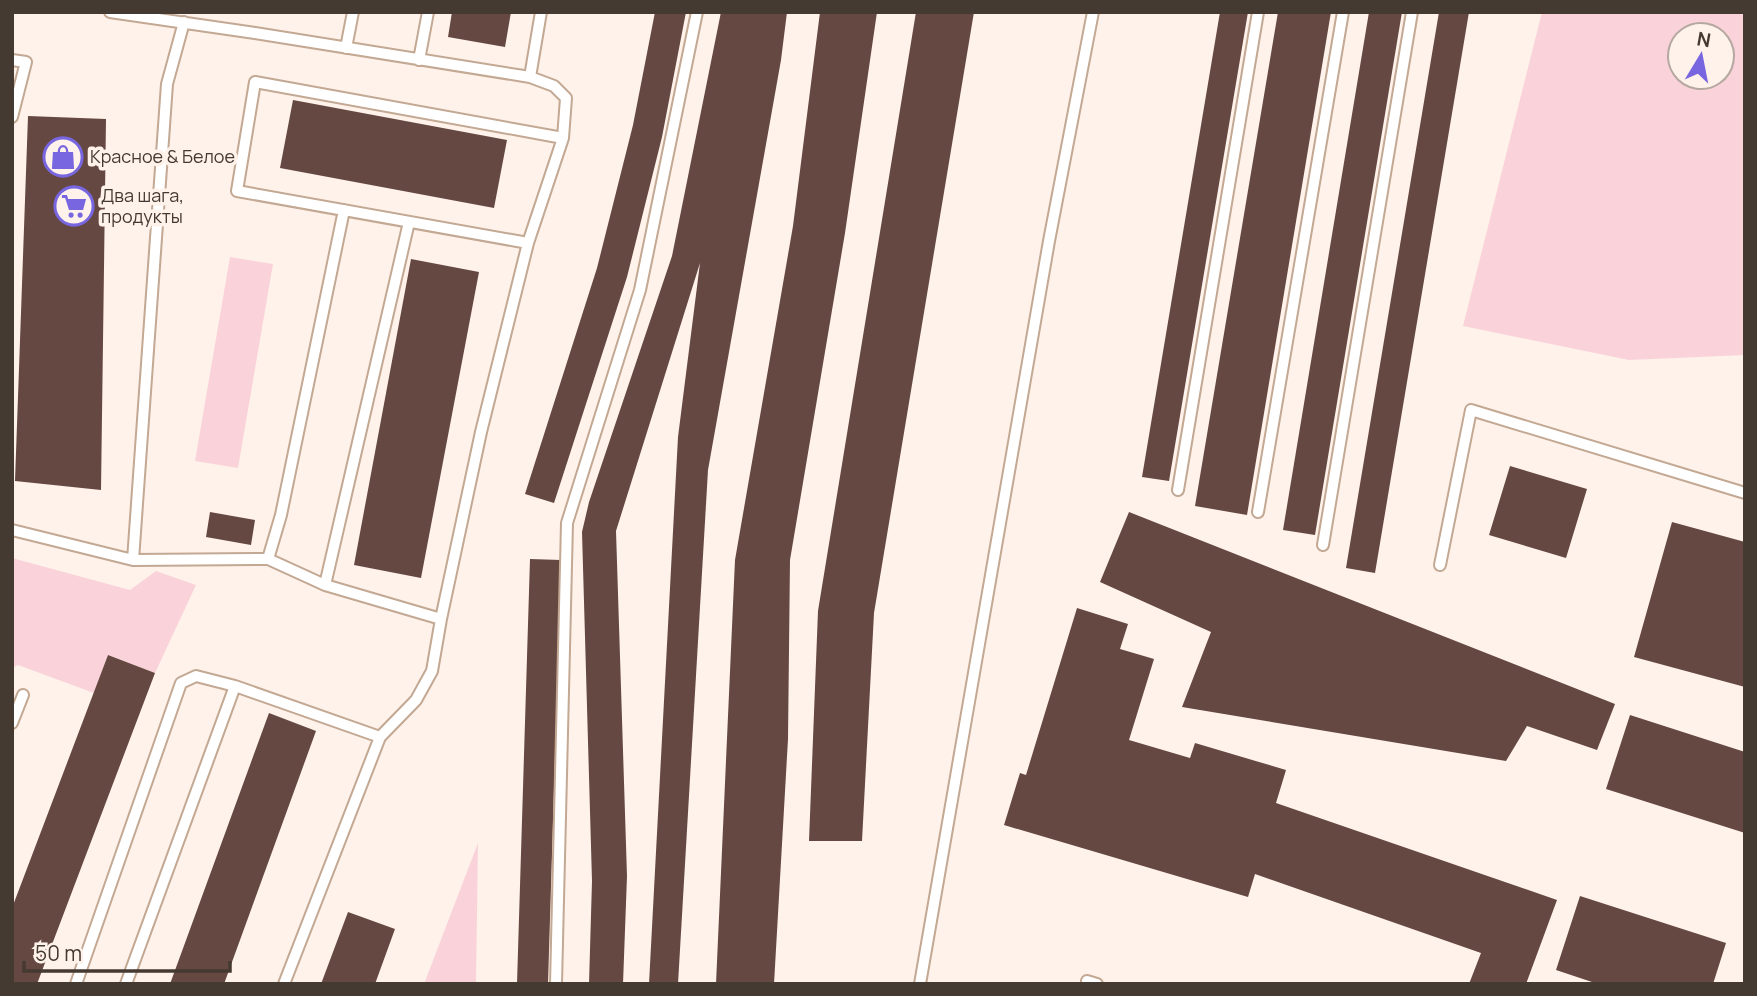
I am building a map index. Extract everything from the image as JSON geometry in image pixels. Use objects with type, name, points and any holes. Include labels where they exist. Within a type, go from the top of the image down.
[{"type":"lane","points":[[110,12],[530,77],[554,86],[566,97],[563,138],[528,243],[481,432],[432,671],[406,713],[380,737],[284,984]]},
{"type":"lane","points":[[346,48],[353,12]]},
{"type":"lane","points":[[419,60],[428,12]]},
{"type":"lane","points":[[530,77],[541,12]]},
{"type":"lane","points":[[555,984],[567,523],[639,290],[697,12]]},
{"type":"lane","points":[[920,984],[1049,241],[1093,12]]},
{"type":"lane","points":[[1178,490],[1258,12]]},
{"type":"lane","points":[[1258,512],[1343,12]]},
{"type":"lane","points":[[1323,545],[1412,12]]},
{"type":"lane","points":[[133,560],[167,83],[184,22]]},
{"type":"lane","points":[[12,60],[26,62],[12,117]]},
{"type":"lane","points":[[528,243],[237,191],[256,82],[563,138]]},
{"type":"lane","points":[[268,559],[281,515],[344,210]]},
{"type":"lane","points":[[325,585],[409,222]]},
{"type":"lane","points":[[1440,565],[1471,410],[1745,494]]},
{"type":"lane","points":[[12,530],[133,560],[268,559],[325,585],[441,619]]},
{"type":"lane","points":[[76,984],[180,683],[196,676],[235,685],[380,737]]},
{"type":"lane","points":[[126,984],[235,685]]},
{"type":"lane","points":[[12,723],[23,695]]},
{"type":"shaded area","points":[[1542,12],[1745,12],[1745,355],[1629,360],[1463,326]]},
{"type":"shaded area","points":[[230,257],[273,264],[238,468],[195,461]]},
{"type":"shaded area","points":[[12,558],[130,590],[156,571],[196,585],[155,673],[108,655],[94,693],[18,665],[12,668]]},
{"type":"shaded area","points":[[478,843],[476,984],[424,984]]},
{"type":"building","points":[[452,12],[511,12],[505,47],[448,37]]},
{"type":"building","points":[[655,12],[686,12],[662,137],[627,277],[554,503],[525,494],[597,268],[633,125]]},
{"type":"building","points":[[721,12],[787,12],[781,60],[708,470],[678,984],[649,984],[678,437],[700,263],[616,531],[627,876],[623,984],[589,984],[592,881],[582,532],[589,502],[672,256]]},
{"type":"building","points":[[820,12],[877,12],[845,233],[790,560],[788,739],[774,984],[716,984],[735,560],[793,226]]},
{"type":"building","points":[[916,12],[974,12],[874,613],[862,841],[809,841],[818,611]]},
{"type":"building","points":[[1220,12],[1248,12],[1169,481],[1142,477]]},
{"type":"building","points":[[1278,12],[1331,12],[1247,515],[1195,506]]},
{"type":"building","points":[[1369,12],[1402,12],[1315,535],[1283,530]]},
{"type":"building","points":[[1439,12],[1469,12],[1375,573],[1346,568]]},
{"type":"building","points":[[293,100],[507,140],[494,208],[280,168]]},
{"type":"building","points":[[28,116],[106,119],[101,490],[15,481]]},
{"type":"building","points":[[411,259],[479,272],[421,578],[354,565]]},
{"type":"building","points":[[1510,466],[1587,489],[1566,558],[1489,535]]},
{"type":"building","points":[[210,512],[255,520],[251,545],[206,537]]},
{"type":"building","points":[[1129,512],[1615,704],[1597,750],[1527,726],[1506,761],[1182,707],[1211,632],[1100,582]]},
{"type":"building","points":[[1672,522],[1745,542],[1745,687],[1634,657]]},
{"type":"building","points":[[530,559],[561,560],[548,984],[517,984]]},
{"type":"building","points":[[1077,608],[1128,624],[1120,649],[1154,659],[1129,740],[1190,758],[1195,743],[1286,770],[1276,803],[1557,900],[1526,984],[1469,984],[1481,953],[1255,874],[1248,897],[1004,825],[1020,773],[1026,775]]},
{"type":"building","points":[[108,655],[155,673],[37,984],[12,984],[12,908]]},
{"type":"building","points":[[269,713],[316,731],[224,984],[170,984]]},
{"type":"building","points":[[1630,715],[1745,752],[1745,833],[1606,789]]},
{"type":"building","points":[[1580,896],[1726,943],[1713,984],[1598,984],[1556,970]]},
{"type":"building","points":[[348,912],[395,929],[375,984],[321,984]]},
{"type":"place","name":"Красное & Белое","points":[[63,157]]},
{"type":"place","name":"Два шага, продукты","points":[[74,206]]}]
